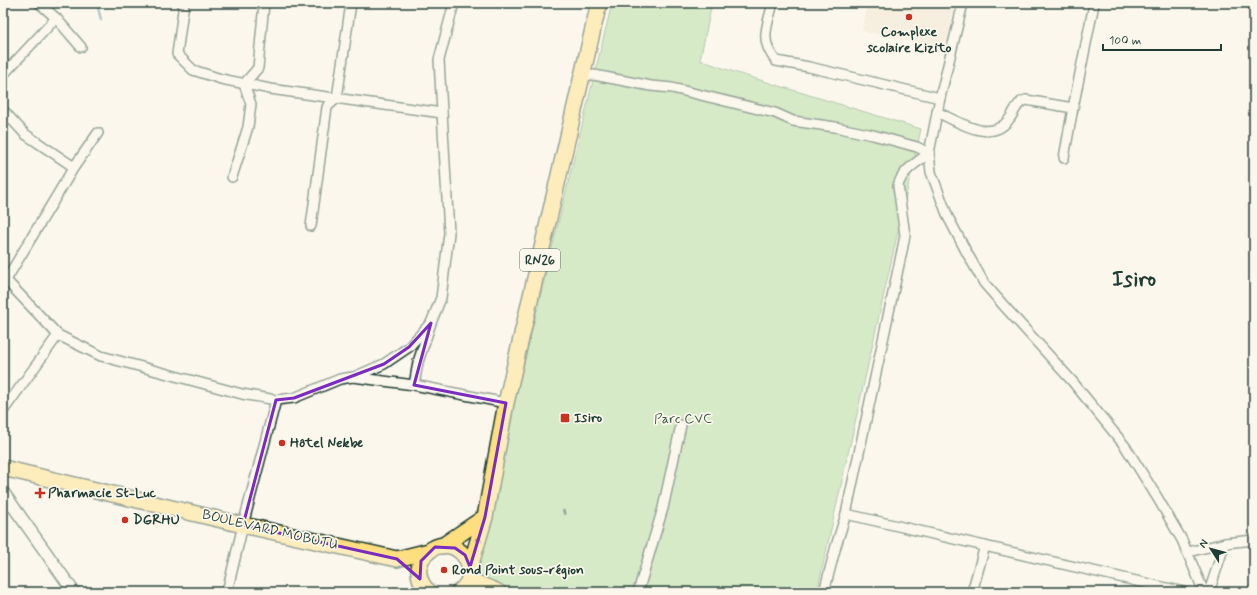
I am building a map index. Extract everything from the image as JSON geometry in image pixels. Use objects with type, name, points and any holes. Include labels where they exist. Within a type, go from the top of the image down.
[{"type":"main road","name":"RN26","points":[[469,573],[485,518],[506,404],[599,3]]},
{"type":"main road","name":"BOULEVARD MOBUTU","points":[[3,468],[243,525],[397,559]]},
{"type":"main road","points":[[424,587],[419,567],[421,561],[436,548],[485,518]]},
{"type":"main road","points":[[424,587],[397,559],[436,548],[454,548],[465,555],[469,573],[466,586],[459,592]]},
{"type":"main road","points":[[469,573],[498,592]]},
{"type":"street","points":[[39,3],[56,18],[81,47]]},
{"type":"street","points":[[184,3],[177,54],[193,70],[221,79],[244,84],[442,113]]},
{"type":"street","points":[[244,84],[258,68],[264,3]]},
{"type":"street","points":[[312,226],[327,106],[337,98],[351,3]]},
{"type":"street","points":[[414,385],[418,362],[441,298],[449,233],[439,60],[454,3]]},
{"type":"street","points":[[773,3],[765,38],[769,52],[776,61],[809,67],[940,98]]},
{"type":"street","points":[[963,3],[940,98],[930,153],[931,172],[940,198],[957,234],[979,274],[1005,307],[1072,381],[1125,446],[1157,497],[1188,552],[1204,592]]},
{"type":"street","points":[[1064,158],[1094,4]]},
{"type":"street","points":[[3,75],[56,18]]},
{"type":"street","points":[[582,76],[594,75],[651,86],[672,88],[775,113],[793,121],[835,127],[873,135],[917,147],[930,153]]},
{"type":"street","points":[[232,177],[248,127],[250,104],[244,84]]},
{"type":"street","points":[[937,112],[976,129],[987,131],[1004,126],[1010,119],[1018,104],[1022,101],[1026,100],[1073,108]]},
{"type":"street","points":[[3,110],[25,134],[74,167]]},
{"type":"street","points":[[98,133],[74,167],[4,279],[58,335],[101,356],[242,394],[276,400],[294,398],[340,379],[353,377],[384,364],[410,347],[431,323]]},
{"type":"street","points":[[824,592],[846,514],[903,246],[905,235],[898,186],[900,179],[907,170],[930,153]]},
{"type":"street","points":[[3,411],[58,335]]},
{"type":"street","points":[[353,377],[414,385],[506,404]]},
{"type":"street","points":[[227,592],[276,400]]},
{"type":"street","points":[[638,592],[663,508],[681,426]]},
{"type":"street","points":[[3,492],[74,592]]},
{"type":"street","points":[[846,514],[1184,592]]},
{"type":"street","points":[[1188,552],[1225,543],[1254,540]]},
{"type":"street","points":[[1209,592],[1225,543]]},
{"type":"street","points":[[972,592],[985,546]]},
{"type":"highlighted area","points":[[431,323],[414,385],[506,403],[485,517],[470,567],[465,555],[455,548],[435,547],[421,561],[420,579],[397,559],[243,525],[276,400],[294,398],[384,364],[409,347]]},
{"type":"shaded area","name":"Complexe scolaire Kizito","points":[[868,3],[955,3],[945,49],[862,31]]},
{"type":"green space","name":"Parc CVC","points":[[612,3],[712,3],[700,60],[737,73],[921,129],[817,592],[468,592]]},
{"type":"waterway","points":[[97,3],[101,20]]},
{"type":"railway","points":[[563,510],[565,515]]},
{"type":"place","name":"Complexe scolaire Kizito","points":[[909,17]]},
{"type":"place","name":"Isiro","points":[[565,418]]},
{"type":"place","name":"Hôtel Nekbe","points":[[282,443]]},
{"type":"place","name":"Pharmacie St-Luc","points":[[40,493]]},
{"type":"place","name":"DGRHU","points":[[125,520]]},
{"type":"place","name":"Rond Point sous-région","points":[[444,570]]},
{"type":"district","name":"Isiro","points":[[1134,280]]}]
